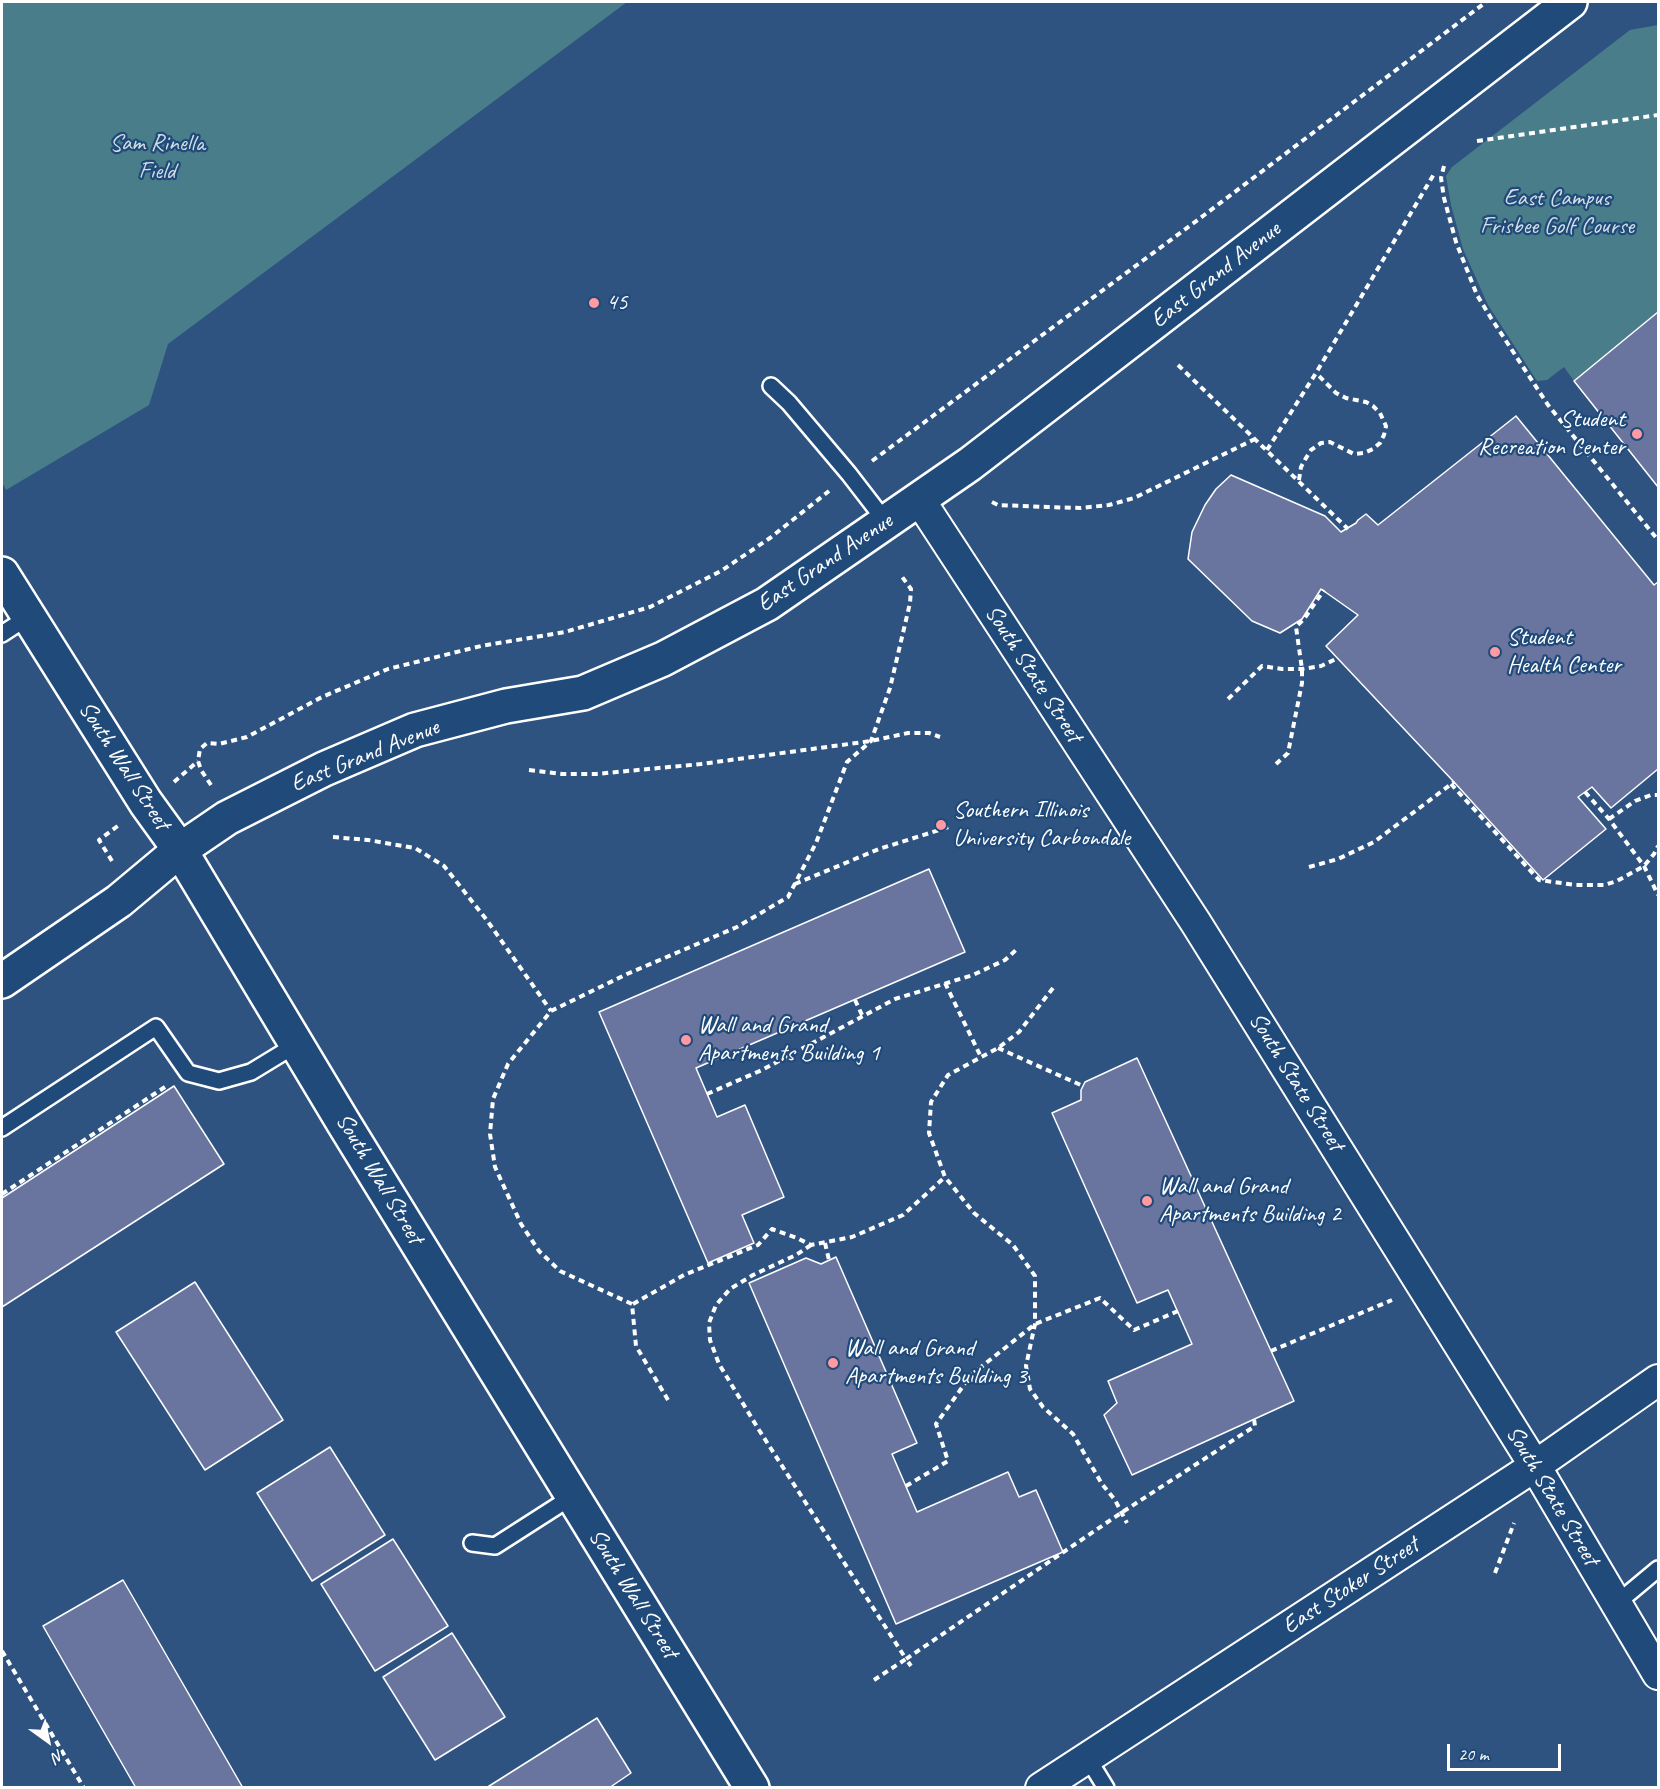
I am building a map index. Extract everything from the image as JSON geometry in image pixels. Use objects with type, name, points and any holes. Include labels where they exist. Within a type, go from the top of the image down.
[{"type":"main road","name":"East Grand Avenue","points":[[2,981],[119,901],[180,850],[227,818],[324,768],[415,730],[506,706],[583,693],[663,659],[767,604],[970,464],[1570,2]]},
{"type":"main road","name":"South Wall Street","points":[[2,574],[15,626],[180,850],[752,1788]]},
{"type":"street","name":"South State Street","points":[[919,500],[1196,923],[1535,1466],[1659,1674]]},
{"type":"street","name":"East Stoker Street","points":[[1041,1788],[1535,1466],[1659,1380]]},
{"type":"lane","points":[[771,386],[789,403],[886,522]]},
{"type":"lane","points":[[2,1128],[156,1027],[188,1073],[219,1081],[251,1072],[297,1044]]},
{"type":"lane","points":[[472,1543],[495,1546],[573,1496]]},
{"type":"lane","points":[[1616,1604],[1659,1569]]},
{"type":"lane","points":[[1087,1757],[1106,1788]]},
{"type":"path","points":[[893,446],[1486,2]]},
{"type":"path","points":[[1478,141],[1659,115]]},
{"type":"path","points":[[1444,166],[1441,178],[1453,234],[1486,310],[1548,405],[1659,540]]},
{"type":"path","points":[[1267,450],[1316,374],[1434,174]]},
{"type":"path","points":[[1178,365],[1347,529]]},
{"type":"path","points":[[1299,480],[1301,467],[1306,458],[1311,450],[1321,443],[1330,441],[1354,454],[1364,453],[1373,450],[1380,443],[1386,426],[1380,413],[1373,406],[1336,393],[1316,374]]},
{"type":"path","points":[[992,502],[1081,508],[1109,505],[1134,498],[1255,439]]},
{"type":"path","points":[[198,761],[200,749],[207,743],[219,744],[247,736],[322,697],[388,669],[470,649],[565,632],[650,607],[721,571],[770,538],[820,499]]},
{"type":"path","points":[[632,1304],[560,1270],[540,1251],[521,1224],[495,1167],[490,1134],[492,1099],[508,1064],[551,1011],[627,974],[737,927],[788,897],[816,843],[847,762],[872,741],[890,688],[910,603],[911,589],[900,574]]},
{"type":"path","points":[[1276,764],[1288,753],[1299,701],[1302,669],[1296,627],[1324,590]]},
{"type":"path","points":[[1228,699],[1262,666],[1302,669],[1320,666],[1336,658]]},
{"type":"path","points":[[529,770],[562,774],[596,774],[701,764],[872,741],[908,733],[929,733],[940,737]]},
{"type":"path","points":[[1309,867],[1338,859],[1374,842],[1452,783],[1539,880],[1564,884],[1604,885],[1617,881],[1644,866],[1659,846]]},
{"type":"path","points":[[1585,792],[1610,819],[1644,866],[1659,895]]},
{"type":"path","points":[[1610,819],[1643,797],[1659,795]]},
{"type":"path","points":[[794,885],[879,849],[952,826]]},
{"type":"path","points":[[333,837],[415,848],[444,866],[486,919],[551,1011]]},
{"type":"path","points":[[707,1094],[762,1070],[895,999],[973,975],[1005,960],[1017,949]]},
{"type":"path","points":[[945,983],[981,1057]]},
{"type":"path","points":[[1053,988],[1019,1032],[998,1047],[948,1075],[931,1102],[929,1133],[945,1177],[974,1213],[1013,1245],[1035,1276],[1035,1324],[1026,1366],[1030,1389],[1043,1407],[1073,1434],[1101,1484],[1115,1500],[1127,1523]]},
{"type":"path","points":[[855,1000],[862,1015]]},
{"type":"path","points":[[998,1047],[1083,1086]]},
{"type":"path","points":[[4,1193],[171,1083]]},
{"type":"path","points":[[911,1666],[719,1364],[710,1340],[709,1323],[716,1305],[730,1289],[811,1245],[852,1237],[903,1215],[945,1177]]},
{"type":"path","points":[[632,1304],[684,1275],[758,1245],[772,1229],[811,1245]]},
{"type":"path","points":[[825,1243],[829,1260]]},
{"type":"path","points":[[1271,1351],[1424,1287]]},
{"type":"path","points":[[906,1486],[948,1461],[936,1424],[972,1375],[1035,1324],[1100,1298],[1134,1330],[1178,1311]]},
{"type":"path","points":[[632,1304],[636,1346],[668,1400]]},
{"type":"path","points":[[874,1680],[1121,1513],[1255,1426],[1254,1419]]},
{"type":"path","points":[[1495,1573],[1516,1516],[1500,1488]]},
{"type":"path","points":[[2,1651],[84,1788]]},
{"type":"green space","name":"Sam Rinella Field","points":[[2,2],[627,2],[168,344],[149,405],[6,490],[2,482]]},
{"type":"green space","name":"East Campus Frisbee Golf Course","points":[[1658,25],[1658,312],[1574,381],[1564,367],[1547,380],[1537,381],[1488,305],[1463,249],[1446,176],[1452,167],[1630,30]]},
{"type":"building","name":"Student Recreation Center","points":[[1658,312],[1658,487],[1574,381]]},
{"type":"building","name":"Student Health Center","points":[[1516,416],[1654,585],[1658,582],[1658,769],[1611,808],[1592,787],[1578,797],[1606,829],[1543,880],[1326,646],[1358,615],[1321,589],[1302,619],[1280,633],[1252,621],[1188,559],[1192,532],[1205,505],[1216,489],[1231,475],[1325,516],[1341,532],[1366,514],[1378,525]]},
{"type":"building","name":"Wall and Grand Apartments Building 1","points":[[929,869],[965,952],[696,1068],[717,1117],[745,1105],[784,1197],[742,1215],[754,1243],[708,1263],[599,1012]]},
{"type":"building","name":"Wall and Grand Apartments Building 2","points":[[1137,1058],[1294,1401],[1132,1475],[1104,1415],[1117,1403],[1108,1381],[1192,1344],[1168,1290],[1137,1303],[1052,1113],[1081,1100],[1081,1090],[1085,1082]]},
{"type":"building","points":[[174,1086],[224,1164],[2,1307],[2,1198]]},
{"type":"building","name":"Wall and Grand Apartments Building 3","points":[[836,1257],[917,1443],[892,1454],[917,1512],[1008,1472],[1019,1497],[1036,1490],[1063,1552],[896,1624],[749,1283],[806,1258],[821,1264]]},
{"type":"building","points":[[195,1282],[283,1420],[205,1470],[116,1332]]},
{"type":"building","points":[[330,1447],[385,1535],[312,1581],[257,1493]]},
{"type":"building","points":[[393,1539],[448,1626],[375,1671],[321,1584]]},
{"type":"building","points":[[123,1580],[243,1788],[136,1788],[43,1626]]},
{"type":"building","points":[[452,1633],[505,1717],[435,1760],[383,1677]]},
{"type":"building","points":[[597,1718],[631,1773],[609,1788],[486,1788]]},
{"type":"place","name":"45","points":[[594,303]]},
{"type":"place","name":"Student Recreation Center","points":[[1637,434]]},
{"type":"place","name":"Student Health Center","points":[[1495,652]]},
{"type":"place","name":"Southern Illinois University Carbondale","points":[[941,825]]},
{"type":"place","name":"Wall and Grand Apartments Building 1","points":[[686,1040]]},
{"type":"place","name":"Wall and Grand Apartments Building 2","points":[[1147,1201]]},
{"type":"place","name":"Wall and Grand Apartments Building 3","points":[[833,1363]]}]
